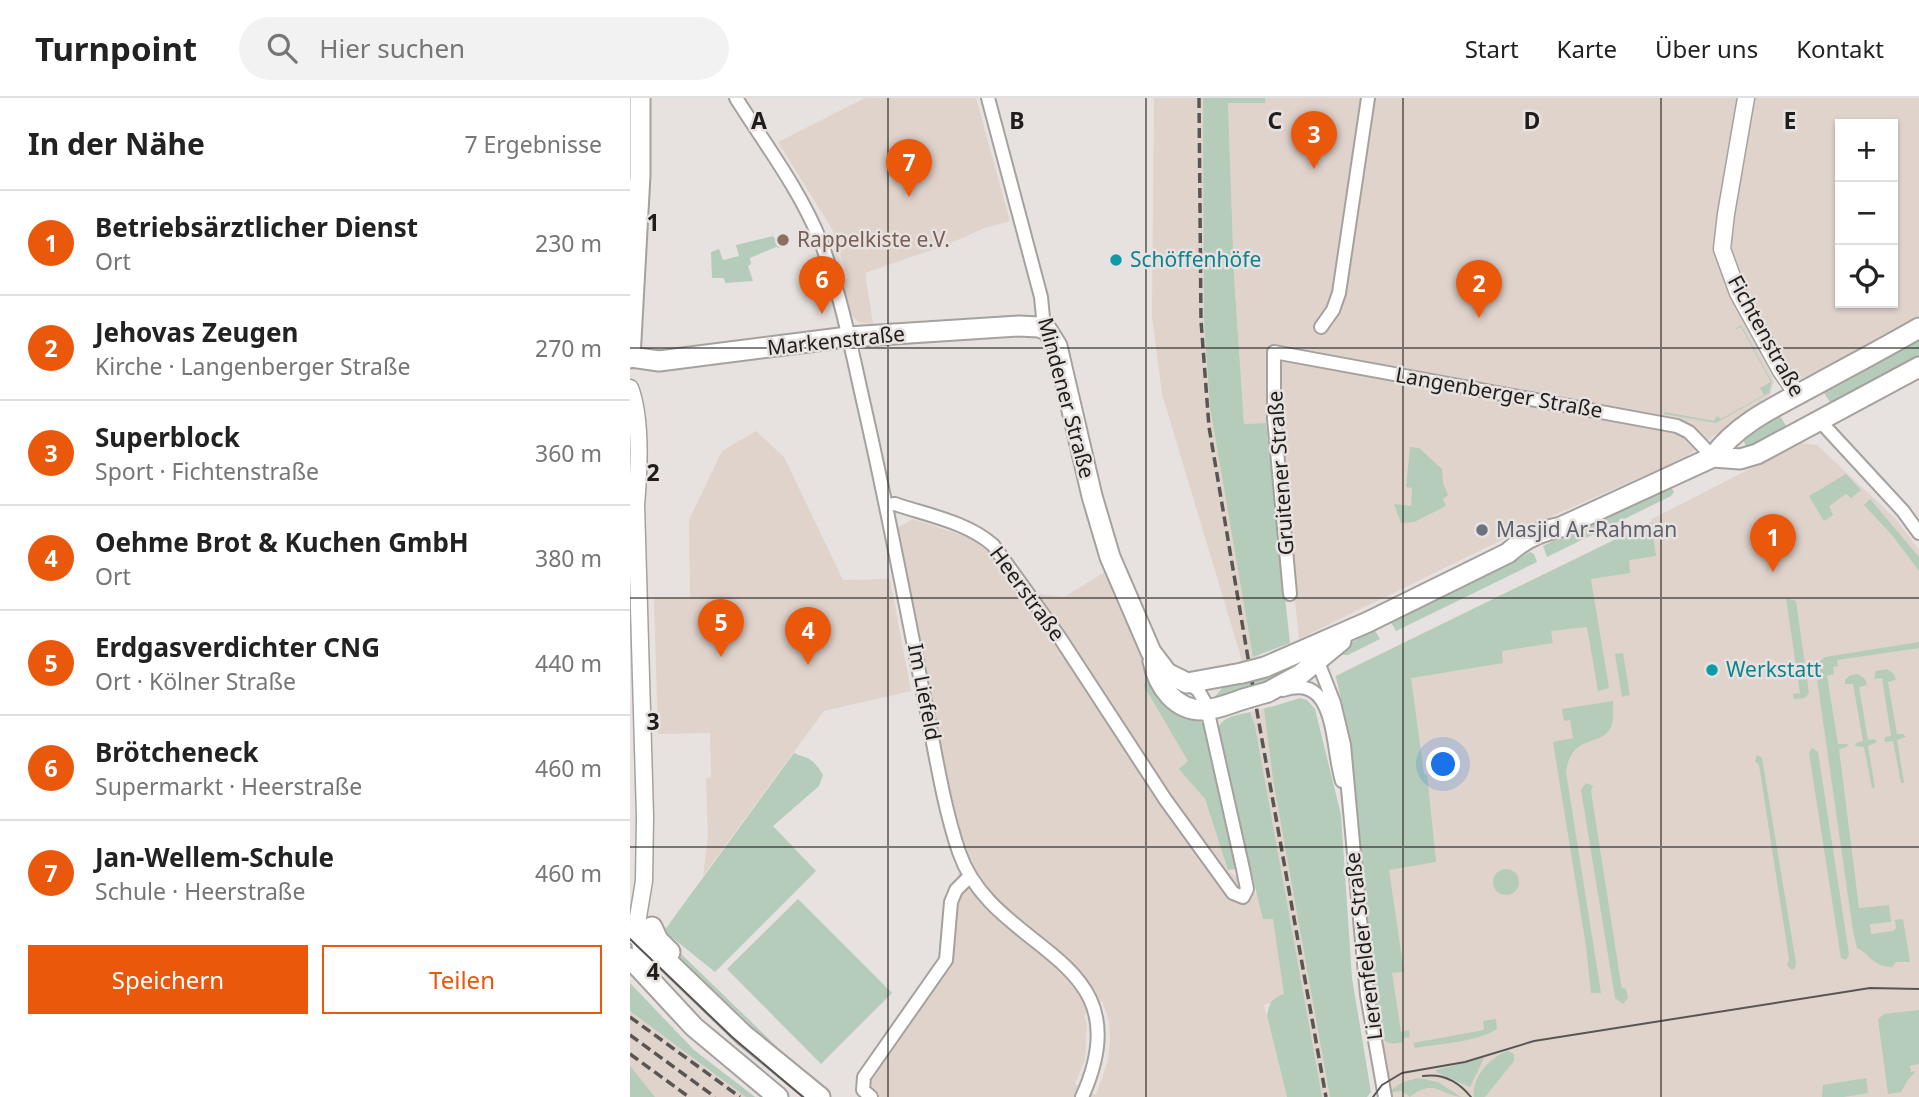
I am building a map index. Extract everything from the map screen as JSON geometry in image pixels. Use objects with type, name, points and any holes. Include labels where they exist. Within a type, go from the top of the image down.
[{"type":"main road","points":[[630,358],[640,175],[640,98]]},
{"type":"main road","name":"Markenstraße","points":[[630,358],[659,361],[848,337],[1019,326],[1044,328]]},
{"type":"main road","name":"Mindener Straße","points":[[1044,328],[1051,333],[1057,346],[1092,496],[1110,557],[1151,652],[1158,678],[1169,694],[1188,708],[1206,707]]},
{"type":"main road","points":[[1196,682],[1311,659],[1328,640],[1508,553],[1529,548],[1561,527],[1713,457],[1740,459],[1757,454],[1808,407],[1919,328]]},
{"type":"main road","points":[[1713,457],[1737,430],[1919,367]]},
{"type":"main road","points":[[1206,707],[1268,692],[1311,659],[1368,622]]},
{"type":"main road","name":"Mindener Straße","points":[[1151,652],[1167,673],[1196,682]]},
{"type":"main road","points":[[638,926],[658,940],[753,1032],[783,1068],[820,1097]]},
{"type":"main road","points":[[630,958],[694,1027],[778,1097]]},
{"type":"street","points":[[736,98],[811,221],[820,242],[848,337],[886,505]]},
{"type":"street","name":"Mindener Straße","points":[[988,98],[1041,297],[1044,328]]},
{"type":"street","points":[[1321,327],[1333,310],[1339,293],[1368,98]]},
{"type":"street","name":"Fichtenstraße","points":[[1746,98],[1722,249],[1738,293],[1781,371],[1808,407]]},
{"type":"street","name":"Langenberger Straße","points":[[1274,352],[1676,426],[1689,432],[1713,457]]},
{"type":"street","name":"Gruitener Straße","points":[[1274,352],[1274,418],[1290,594]]},
{"type":"street","points":[[630,388],[636,402],[637,418],[636,505],[644,721],[645,881],[638,926],[650,980]]},
{"type":"street","points":[[1808,407],[1903,511],[1919,533]]},
{"type":"street","points":[[630,480],[636,505]]},
{"type":"street","name":"Heerstraße","points":[[886,505],[895,504],[968,529],[983,536],[993,545],[1060,638],[1165,799],[1238,897],[1243,897],[1247,889],[1243,869]]},
{"type":"street","name":"Im Liefeld","points":[[886,505],[953,833],[969,877],[990,905],[1054,953],[1084,988],[1097,1024],[1098,1040],[1096,1059],[1082,1097]]},
{"type":"street","name":"Lierenfelder Straße","points":[[1311,659],[1315,691],[1325,705],[1347,795]]},
{"type":"street","name":"Lierenfelder Straße","points":[[1311,659],[1340,726],[1347,765],[1347,795],[1367,995],[1385,1097]]},
{"type":"street","points":[[1206,707],[1213,688],[1239,674]]},
{"type":"street","name":"Mindener Straße","points":[[1196,682],[1206,707],[1243,869]]},
{"type":"street","points":[[1268,692],[1298,687],[1315,691]]},
{"type":"street","points":[[870,1097],[863,1090],[864,1077],[946,960],[951,902],[956,890],[969,877]]},
{"type":"shaded area","points":[[865,98],[976,98],[1010,221],[865,273],[873,324],[858,322],[848,311],[842,282],[848,278],[832,229],[778,142]]},
{"type":"shaded area","points":[[1154,98],[1206,98],[1250,634],[1259,656],[1242,661],[1162,394],[1152,316]]},
{"type":"shaded area","points":[[1265,98],[1743,98],[1717,252],[1774,381],[1770,395],[1684,458],[1543,520],[1299,639],[1278,433],[1266,423],[1244,424],[1234,275],[1228,103],[1265,103]]},
{"type":"shaded area","points":[[1752,98],[1919,98],[1919,320],[1797,385],[1737,277],[1726,248]]},
{"type":"shaded area","points":[[756,431],[784,457],[843,580],[890,579],[911,691],[824,711],[703,876],[708,836],[706,778],[711,778],[710,733],[658,734],[654,599],[690,599],[689,520],[722,451]]},
{"type":"shaded area","points":[[1800,443],[1817,445],[1896,519],[1919,550],[1919,1097],[1390,1097],[1378,1036],[1362,905],[1359,803],[1353,735],[1335,676],[1651,522],[1652,519]]},
{"type":"shaded area","points":[[913,519],[971,538],[990,553],[1028,603],[1040,594],[1064,597],[1108,570],[1148,673],[1190,761],[1193,785],[1205,799],[1228,870],[1257,894],[1272,891],[1289,997],[1264,1005],[1287,1097],[873,1097],[865,1078],[947,961],[961,853],[896,550],[897,528]],"holes":[[[1102,1001],[1109,1021],[1108,1060],[1096,1095],[1075,1084],[1085,1060],[1087,1025],[1084,1015]]]},
{"type":"shaded area","points":[[1271,706],[1334,1097],[1310,1097],[1250,712]]},
{"type":"shaded area","points":[[630,985],[692,1049],[755,1097],[651,1097],[630,1081]]},
{"type":"green space","points":[[1203,98],[1265,98],[1265,103],[1228,103],[1234,275],[1244,424],[1266,423],[1290,643],[1253,657],[1210,407],[1204,320]]},
{"type":"green space","points":[[773,236],[781,248],[776,247],[750,258],[751,264],[748,266],[753,281],[725,283],[724,278],[712,278],[711,252],[719,249],[723,260],[739,256],[736,245]]},
{"type":"green space","points":[[1741,325],[1772,382],[1769,393],[1716,423],[1664,414],[1666,404],[1665,412],[1714,421],[1717,416],[1721,419],[1764,395],[1760,388],[1771,382],[1741,327],[1734,330]]},
{"type":"green space","points":[[1919,336],[1919,359],[1833,407],[1823,391]]},
{"type":"green space","points":[[1779,414],[1789,431],[1748,449],[1744,436]]},
{"type":"green space","points":[[1410,447],[1419,448],[1442,469],[1443,483],[1448,495],[1443,499],[1446,506],[1414,522],[1401,523],[1394,504],[1411,506],[1412,488],[1406,487]]},
{"type":"green space","points":[[1846,474],[1861,490],[1851,498],[1846,494],[1829,506],[1833,515],[1824,521],[1809,496]]},
{"type":"green space","points":[[1671,487],[1674,492],[1671,496],[1547,557],[1543,546],[1645,496]]},
{"type":"green space","points":[[1870,499],[1919,557],[1919,571],[1892,535],[1864,505]]},
{"type":"green space","points":[[1651,522],[1656,556],[1629,560],[1630,573],[1591,579],[1609,688],[1598,691],[1587,627],[1551,631],[1553,643],[1502,651],[1503,663],[1411,678],[1424,774],[1427,774],[1436,862],[1389,870],[1404,972],[1392,973],[1401,1032],[1409,1030],[1410,1037],[1403,1038],[1403,1042],[1399,1043],[1386,1041],[1379,1033],[1349,736],[1336,676]]},
{"type":"green space","points":[[1530,552],[1534,554],[1537,562],[1396,631],[1390,621]]},
{"type":"green space","points":[[1786,598],[1796,601],[1809,693],[1805,698],[1794,699],[1793,694],[1800,693]]},
{"type":"green space","points":[[1374,629],[1380,639],[1348,655],[1338,651]]},
{"type":"green space","points":[[1919,642],[1919,648],[1837,660],[1838,666],[1833,667],[1834,674],[1827,676],[1838,744],[1848,744],[1847,747],[1839,749],[1859,908],[1889,905],[1891,922],[1870,924],[1871,934],[1893,931],[1896,928],[1895,920],[1903,919],[1910,962],[1896,962],[1892,967],[1876,963],[1857,948],[1815,665],[1825,657]]},
{"type":"green space","points":[[1623,653],[1630,695],[1622,697],[1615,654]]},
{"type":"green space","points":[[1294,664],[1298,666],[1280,681],[1212,700],[1223,687]]},
{"type":"green space","points":[[1887,669],[1894,674],[1896,680],[1888,682],[1897,734],[1906,737],[1897,740],[1904,783],[1901,783],[1893,741],[1884,740],[1885,737],[1891,736],[1882,678],[1874,679],[1876,671]]},
{"type":"green space","points":[[1148,673],[1203,724],[1238,869],[1228,870],[1205,799],[1179,769],[1188,761],[1144,686]]},
{"type":"green space","points":[[1858,674],[1865,679],[1867,685],[1859,687],[1868,740],[1874,739],[1877,742],[1868,746],[1875,788],[1872,788],[1864,747],[1855,746],[1863,741],[1853,684],[1845,684],[1850,675]]},
{"type":"green space","points":[[1300,698],[1307,700],[1315,709],[1341,815],[1352,978],[1371,1092],[1367,1097],[1330,1097],[1273,779],[1264,709]]},
{"type":"green space","points":[[1613,701],[1613,721],[1608,732],[1574,751],[1566,772],[1601,993],[1591,993],[1553,742],[1573,738],[1570,720],[1564,721],[1562,709]]},
{"type":"green space","points":[[1250,712],[1255,726],[1322,1097],[1287,1097],[1267,1016],[1272,1002],[1284,994],[1273,919],[1263,919],[1217,733],[1225,720]]},
{"type":"green space","points":[[1812,748],[1818,752],[1849,954],[1846,960],[1841,958],[1809,753]]},
{"type":"green space","points":[[794,753],[811,760],[823,775],[819,786],[773,826],[816,871],[715,972],[664,931]]},
{"type":"green space","points":[[1757,755],[1762,758],[1796,963],[1792,970],[1787,965],[1789,959],[1759,765],[1755,761]]},
{"type":"green space","points":[[1586,783],[1593,786],[1591,791],[1621,984],[1622,988],[1626,989],[1628,998],[1623,1004],[1615,998],[1581,790]]},
{"type":"green space","points":[[1506,869],[1516,872],[1519,882],[1516,892],[1506,895],[1496,892],[1493,882],[1496,872]]},
{"type":"green space","points":[[798,899],[892,993],[821,1064],[727,969]]},
{"type":"green space","points":[[674,947],[774,1044],[780,1051],[671,949]]},
{"type":"green space","points":[[630,983],[694,1050],[755,1097],[746,1097],[630,1011]]},
{"type":"green space","points":[[1919,1010],[1919,1064],[1910,1066],[1911,1072],[1916,1071],[1901,1092],[1888,1094],[1878,1019],[1884,1014]]},
{"type":"green space","points":[[1496,1019],[1497,1029],[1479,1037],[1415,1048],[1413,1043],[1484,1030],[1483,1021]]},
{"type":"green space","points":[[1508,1051],[1514,1054],[1514,1061],[1485,1097],[1474,1097],[1479,1075],[1495,1058]]},
{"type":"green space","points":[[1484,1058],[1470,1087],[1436,1072],[1436,1070]]},
{"type":"green space","points":[[630,1066],[655,1097],[630,1097]]},
{"type":"green space","points":[[1418,1078],[1438,1082],[1461,1097],[1431,1088],[1418,1091],[1410,1097],[1402,1091],[1392,1092],[1393,1097],[1389,1097],[1388,1092],[1403,1082]]},
{"type":"green space","points":[[1866,1078],[1868,1093],[1822,1097],[1823,1085]]},
{"type":"tram line","points":[[630,939],[732,1037],[803,1097]]},
{"type":"tram line","points":[[1373,1097],[1382,1085],[1402,1073],[1465,1062],[1534,1041],[1870,988],[1919,989]]},
{"type":"tram line","points":[[1423,1076],[1450,1080],[1471,1097]]},
{"type":"railway","points":[[1199,98],[1201,321],[1209,427],[1326,1097]]},
{"type":"railway","points":[[630,1017],[740,1097]]},
{"type":"railway","points":[[630,1035],[715,1097]]},
{"type":"railway","points":[[630,1054],[689,1097]]},
{"type":"place","name":"Superblock","points":[[1314,169]]},
{"type":"place","name":"Jan-Wellem-Schule","points":[[909,197]]},
{"type":"place","name":"Rappelkiste e.V.","points":[[783,240]]},
{"type":"place","name":"Schöffenhöfe","points":[[1116,260]]},
{"type":"place","name":"Brötcheneck","points":[[822,314]]},
{"type":"place","name":"Jehovas Zeugen","points":[[1479,318]]},
{"type":"place","name":"Masjid Ar-Rahman","points":[[1482,530]]},
{"type":"place","name":"Betriebsärztlicher Dienst","points":[[1773,572]]},
{"type":"place","name":"Erdgasverdichter CNG","points":[[721,657]]},
{"type":"place","name":"Oehme Brot & Kuchen GmbH","points":[[808,665]]},
{"type":"place","name":"Werkstatt","points":[[1712,670]]}]
